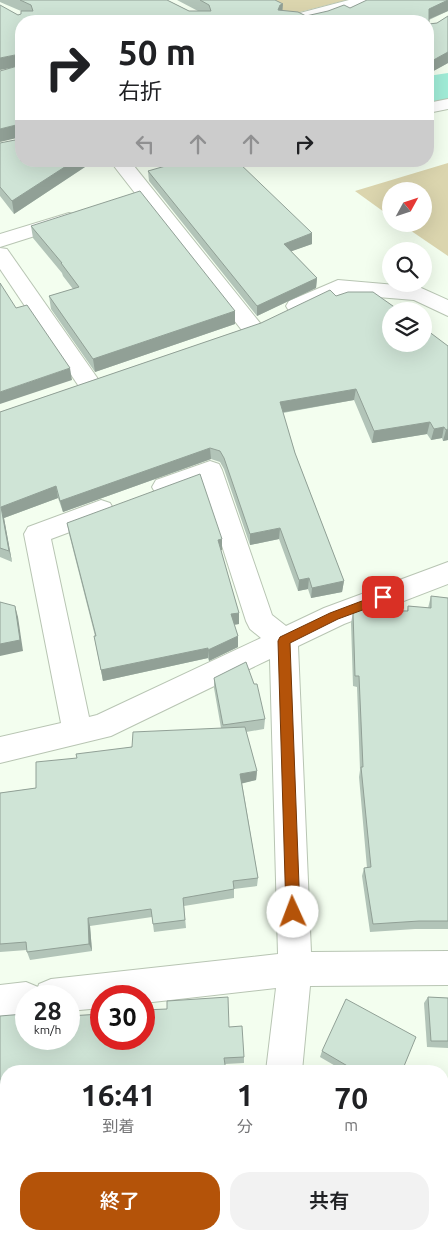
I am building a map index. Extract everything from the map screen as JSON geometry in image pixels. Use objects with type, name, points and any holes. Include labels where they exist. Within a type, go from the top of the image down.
[{"type":"street","points":[[311,15],[348,6],[363,0]]},
{"type":"street","points":[[434,107],[448,104]]},
{"type":"street","points":[[124,167],[137,197],[258,324],[338,287],[419,294],[448,309]]},
{"type":"street","points":[[0,241],[91,212]]},
{"type":"street","points":[[0,254],[90,385]]},
{"type":"street","points":[[77,732],[36,534],[210,470],[260,621],[284,641],[295,970],[285,1065]]},
{"type":"street","points":[[0,750],[101,727],[334,616],[448,573]]},
{"type":"street","points":[[80,993],[295,970],[448,968]]},
{"type":"street","points":[[0,1002],[15,1000]]},
{"type":"shaded area","points":[[251,0],[347,0],[288,15],[282,15]]},
{"type":"shaded area","points":[[448,163],[448,256],[432,245],[432,242],[427,242],[413,232],[432,232],[432,182],[385,182]]},
{"type":"shaded area","points":[[382,183],[382,210],[355,191]]},
{"type":"building","points":[[20,0],[167,0],[189,11],[211,11],[209,5],[200,0],[275,0],[283,4],[280,5],[278,10],[298,12],[304,15],[18,15],[21,14],[21,11],[33,11],[31,5]]},
{"type":"building","points":[[367,0],[448,0],[429,9],[429,15],[310,15],[344,5],[350,8]]},
{"type":"building","points":[[0,5],[18,15],[15,15],[15,55],[0,58]]},
{"type":"building","points":[[448,16],[448,52],[434,60],[434,23]]},
{"type":"building","points":[[15,67],[15,125],[0,129],[0,71]]},
{"type":"building","points":[[15,140],[15,167],[65,167],[12,201],[0,187],[0,143]]},
{"type":"building","points":[[162,167],[243,167],[312,233],[284,244],[317,278],[257,306],[148,171]]},
{"type":"building","points":[[140,191],[235,311],[93,359],[49,296],[79,287],[31,226]]},
{"type":"building","points":[[0,283],[16,308],[27,305],[70,368],[0,392]]},
{"type":"building","points":[[330,290],[336,296],[348,292],[373,292],[387,302],[382,302],[382,352],[432,352],[432,334],[448,346],[448,429],[446,430],[444,427],[434,429],[430,422],[374,431],[356,389],[280,402],[295,453],[344,581],[312,588],[309,578],[299,580],[280,528],[250,534],[224,458],[220,451],[210,448],[60,501],[56,486],[1,507],[9,551],[0,548],[0,412],[261,323]]},
{"type":"building","points":[[200,474],[222,539],[218,540],[239,613],[231,614],[238,636],[208,650],[208,648],[101,670],[94,636],[96,636],[67,523]]},
{"type":"building","points":[[431,596],[448,598],[448,921],[373,924],[364,868],[371,867],[361,767],[363,767],[359,676],[355,676],[353,612],[359,610],[408,611],[408,606],[431,608]]},
{"type":"building","points":[[0,602],[15,606],[20,640],[0,644]]},
{"type":"building","points":[[246,662],[254,684],[257,684],[265,719],[223,725],[214,678]]},
{"type":"building","points":[[245,727],[257,771],[240,774],[258,878],[233,881],[234,889],[183,898],[185,920],[153,924],[151,909],[88,918],[89,944],[27,952],[26,942],[0,944],[0,793],[36,788],[36,762],[77,758],[76,754],[132,747],[133,732]]},
{"type":"building","points":[[228,997],[229,1027],[242,1026],[244,1057],[224,1058],[225,1065],[0,1065],[0,1016],[15,1015],[15,1050],[80,1050],[80,1015],[90,1015],[90,1050],[155,1050],[155,1010],[167,1009],[167,1001]]},
{"type":"building","points":[[428,997],[448,998],[448,1041],[431,1041]]},
{"type":"building","points":[[346,999],[416,1037],[404,1065],[346,1065],[322,1051]]},
{"type":"waterway","points":[[434,89],[448,87]]},
{"type":"route","points":[[293,912],[284,641],[334,616],[383,597]]}]
